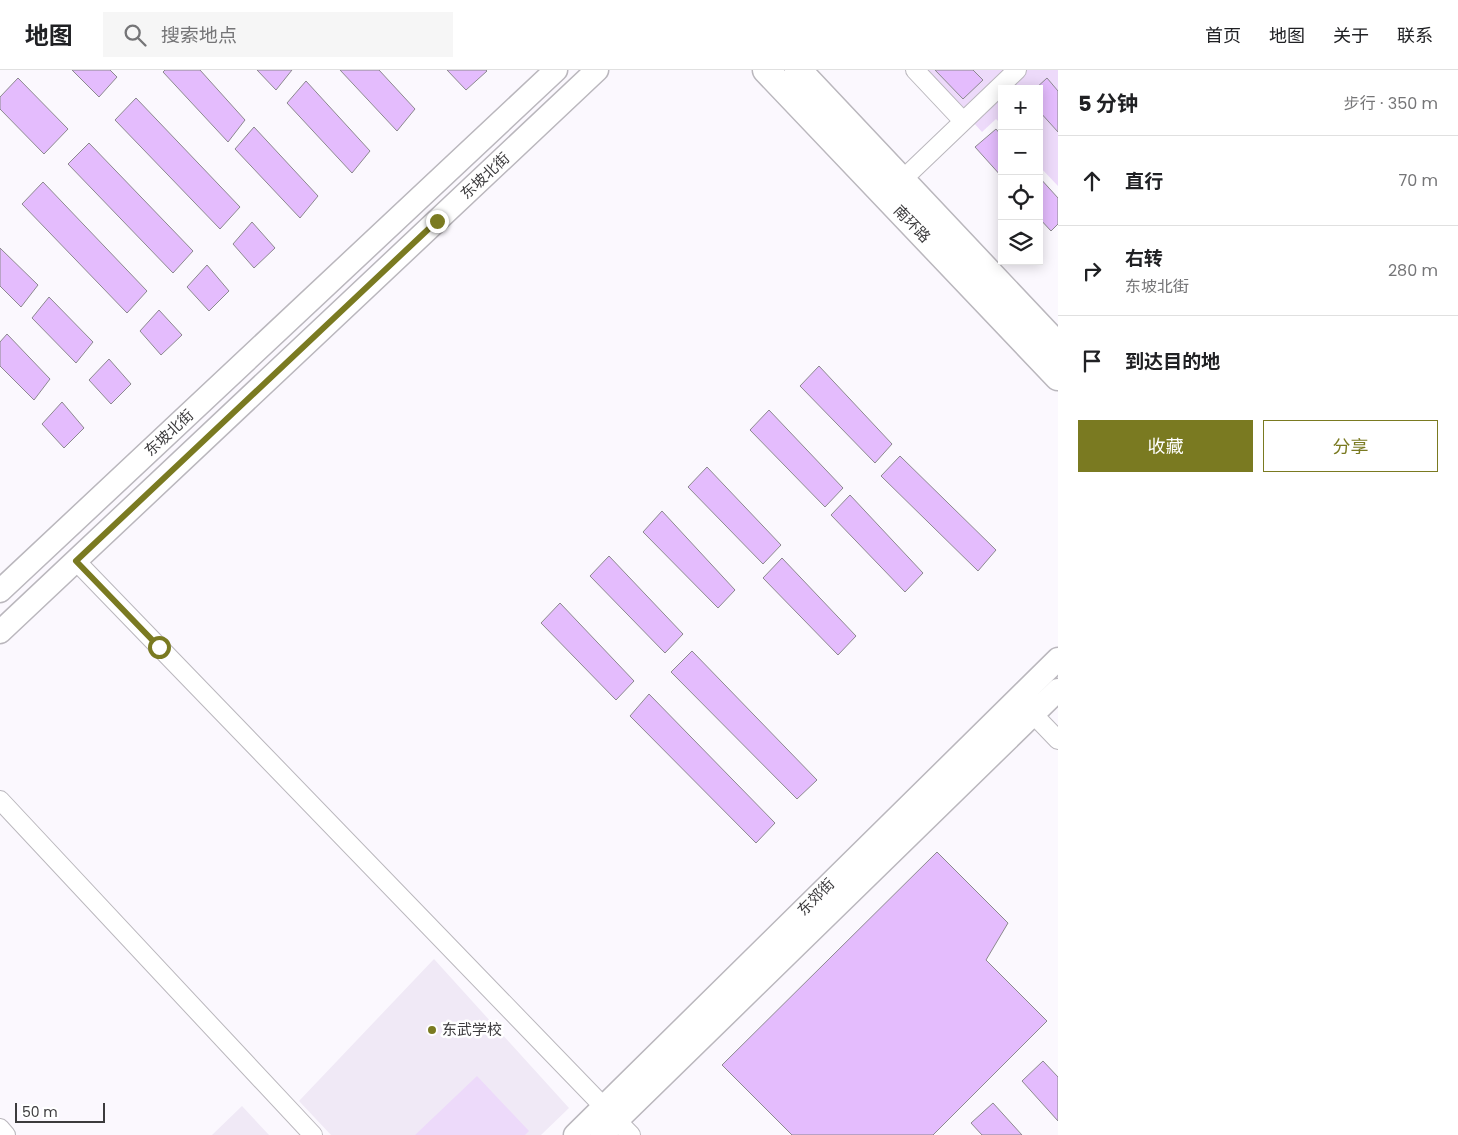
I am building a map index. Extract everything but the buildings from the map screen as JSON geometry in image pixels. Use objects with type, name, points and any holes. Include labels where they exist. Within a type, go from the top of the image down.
[{"type":"highway","name":"南环路","points":[[766,70],[1058,377]]},
{"type":"highway","name":"南环路","points":[[798,70],[1058,346]]},
{"type":"main road","name":"东坡北街","points":[[0,591],[556,70]]},
{"type":"main road","name":"东坡北街","points":[[0,632],[597,70]]},
{"type":"main road","name":"东郊街","points":[[614,1124],[1058,659]]},
{"type":"main road","name":"东郊街","points":[[575,1135],[614,1124],[1058,690]]},
{"type":"street","points":[[915,70],[963,121]]},
{"type":"street","points":[[901,181],[1017,70]]},
{"type":"street","points":[[76,561],[614,1124]]},
{"type":"street","points":[[1033,714],[1058,740]]},
{"type":"street","points":[[0,800],[313,1135]]},
{"type":"street","points":[[0,1128],[6,1135]]},
{"type":"shaded area","points":[[926,70],[1058,70],[1058,186],[1043,170],[1043,85],[998,85],[998,121],[996,119],[982,132]]},
{"type":"shaded area","name":"东武学校","points":[[434,959],[569,1108],[541,1135],[331,1135],[299,1101]]},
{"type":"shaded area","points":[[477,1076],[529,1131],[525,1135],[415,1135]]},
{"type":"shaded area","points":[[242,1106],[269,1135],[212,1135]]},
{"type":"place","name":"东武学校","points":[[432,1030]]},
{"type":"route","points":[[159,647],[76,561],[437,221]]}]
